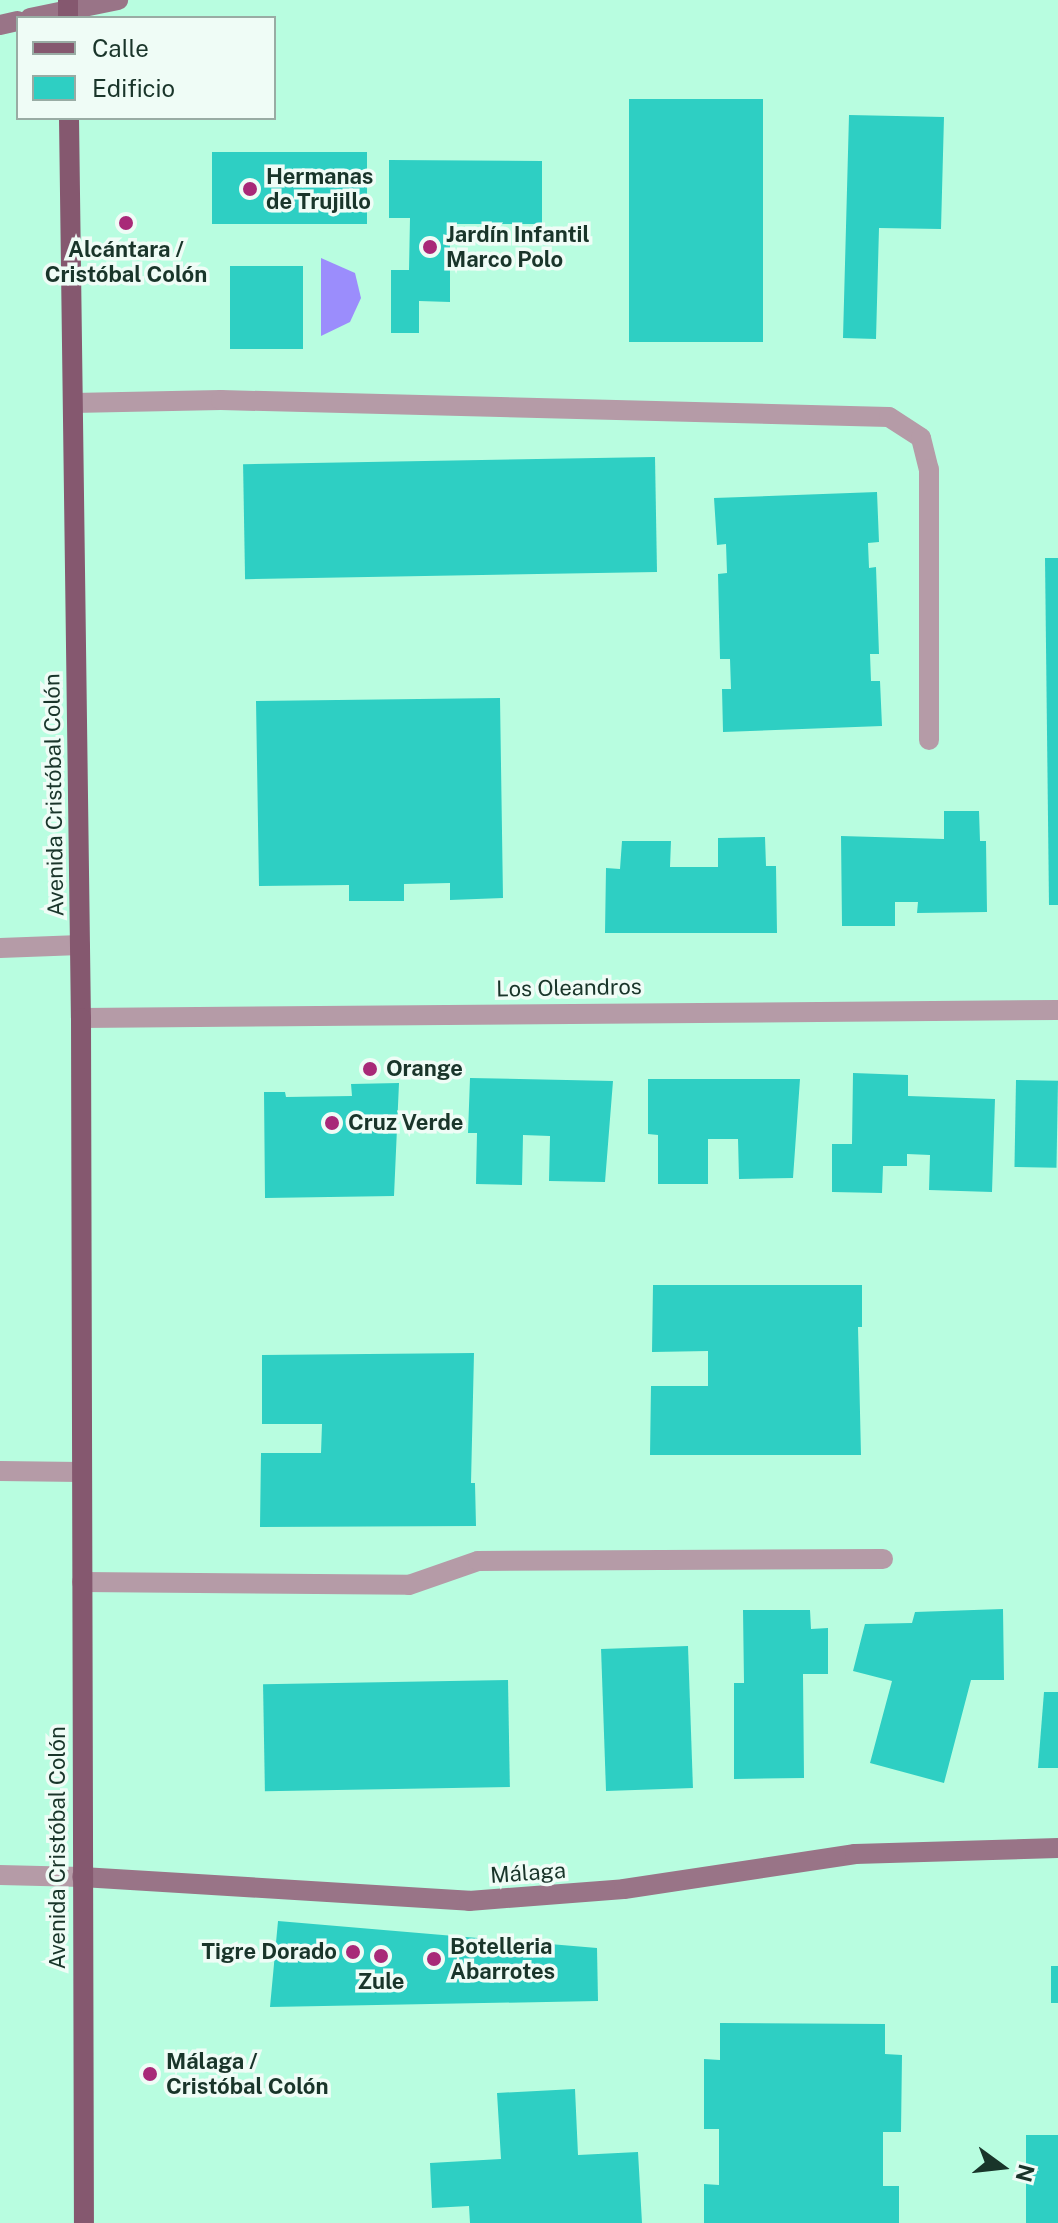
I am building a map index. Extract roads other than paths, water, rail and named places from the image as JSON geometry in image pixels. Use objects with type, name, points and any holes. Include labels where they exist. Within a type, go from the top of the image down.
[{"type":"main road","name":"Avenida Cristóbal Colón","points":[[69,120],[81,1018],[84,2223]]},
{"type":"street","points":[[38,16],[118,0]]},
{"type":"street","points":[[73,403],[221,400],[889,417],[921,438],[929,469],[929,740]]},
{"type":"street","points":[[0,948],[80,945]]},
{"type":"street","name":"Los Oleandros","points":[[81,1018],[1058,1010]]},
{"type":"street","points":[[0,1471],[80,1472]]},
{"type":"street","points":[[82,1582],[409,1585],[478,1561],[883,1559]]},
{"type":"street","name":"Málaga","points":[[0,1875],[82,1877],[469,1901],[624,1889],[855,1854],[1058,1848]]},
{"type":"place","name":"Hermanas de Trujillo","points":[[250,189]]},
{"type":"place","name":"Alcántara / Cristóbal Colón","points":[[126,223]]},
{"type":"place","name":"Jardín Infantil Marco Polo","points":[[430,247]]},
{"type":"place","name":"Orange","points":[[370,1069]]},
{"type":"place","name":"Cruz Verde","points":[[332,1123]]},
{"type":"place","name":"Tigre Dorado","points":[[353,1952]]},
{"type":"place","name":"Zule","points":[[381,1956]]},
{"type":"place","name":"Botelleria Abarrotes","points":[[434,1959]]},
{"type":"place","name":"Málaga / Cristóbal Colón","points":[[150,2074]]}]
